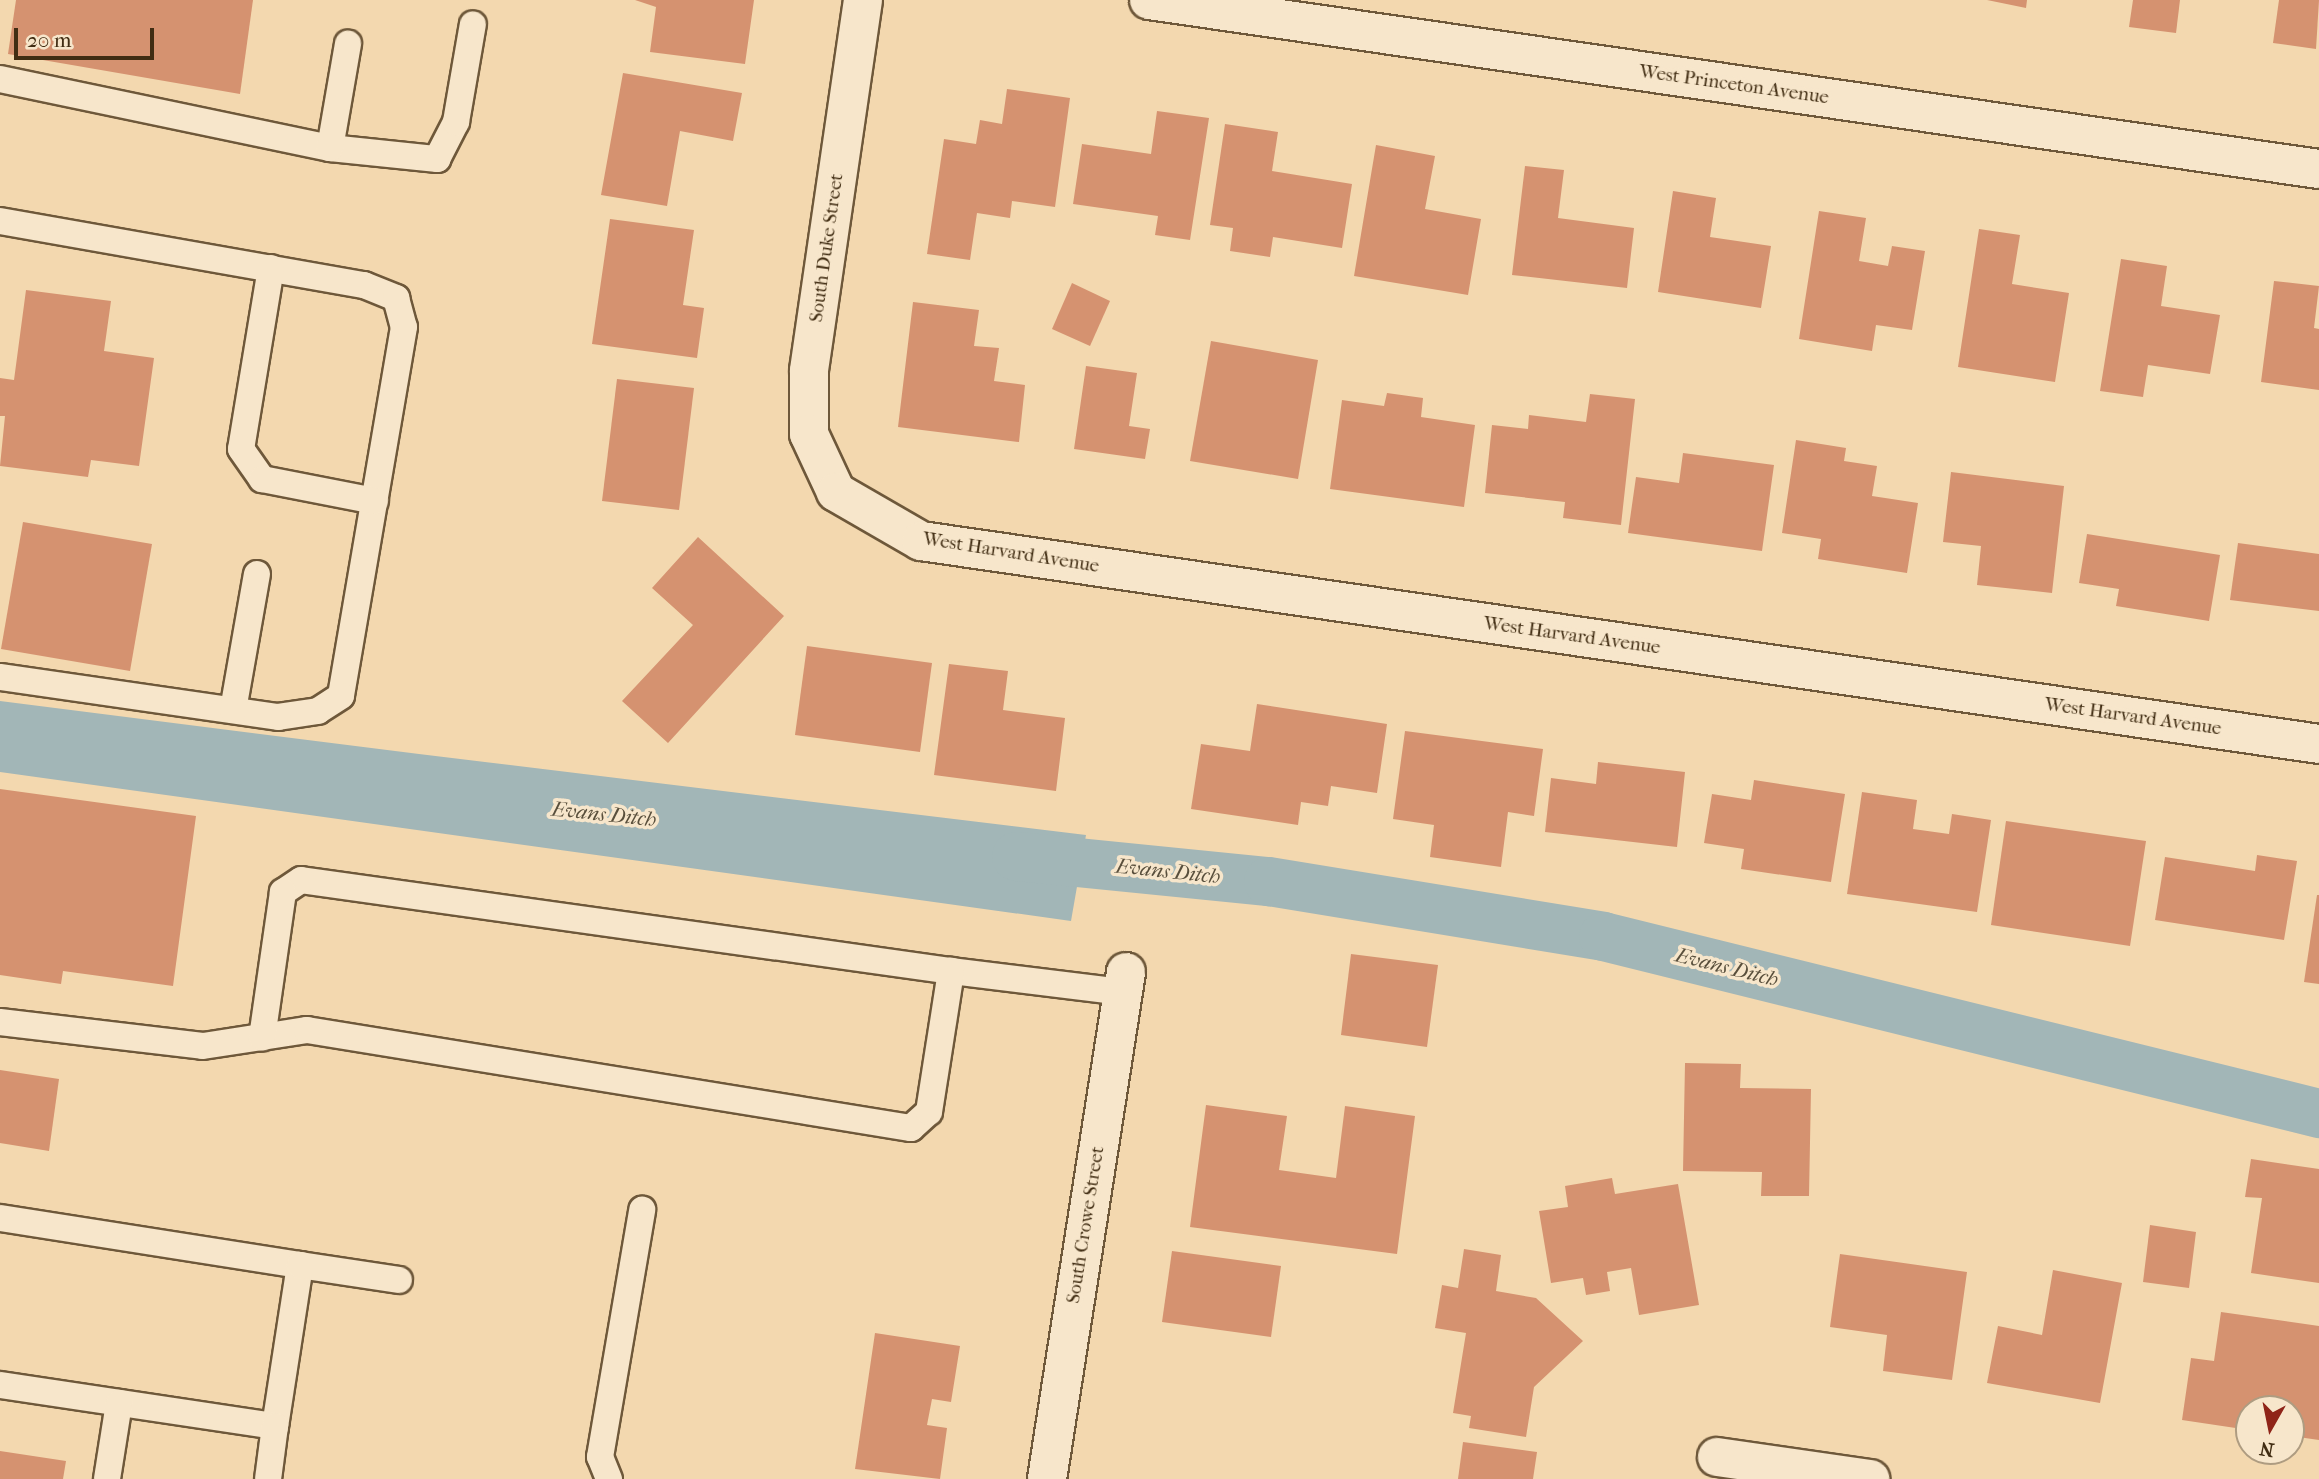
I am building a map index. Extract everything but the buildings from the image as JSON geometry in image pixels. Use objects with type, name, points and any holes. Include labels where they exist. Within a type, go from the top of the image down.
[{"type":"street","name":"South Duke Street","points":[[836,492],[809,434],[809,371],[863,0]]},
{"type":"street","name":"West Princeton Avenue","points":[[1149,0],[2319,169]]},
{"type":"street","name":"West Harvard Avenue","points":[[836,492],[921,541],[2319,744]]},
{"type":"street","name":"South Crowe Street","points":[[1047,1479],[1124,982]]},
{"type":"street","points":[[1717,1457],[1870,1479]]},
{"type":"lane","points":[[0,79],[330,148],[437,159],[456,122],[473,24]]},
{"type":"lane","points":[[330,148],[348,44]]},
{"type":"lane","points":[[0,222],[364,285],[396,298],[404,327],[341,695],[318,711],[278,717],[0,677]]},
{"type":"lane","points":[[271,268],[241,449],[262,479],[375,501]]},
{"type":"lane","points":[[233,710],[257,573]]},
{"type":"lane","points":[[262,1037],[283,892],[301,880],[951,971],[1124,982]]},
{"type":"lane","points":[[0,1022],[203,1046],[307,1030],[911,1128],[929,1112],[951,971]]},
{"type":"lane","points":[[609,1479],[600,1457],[642,1210]]},
{"type":"lane","points":[[0,1218],[398,1280]]},
{"type":"lane","points":[[268,1479],[300,1265]]},
{"type":"lane","points":[[0,1385],[275,1426]]},
{"type":"lane","points":[[107,1479],[119,1403]]},
{"type":"water","points":[[0,701],[1086,835],[1071,921],[0,772]]},
{"type":"waterway","name":"Evans Ditch","points":[[1016,856],[1268,881],[1603,936],[2319,1113]]}]
